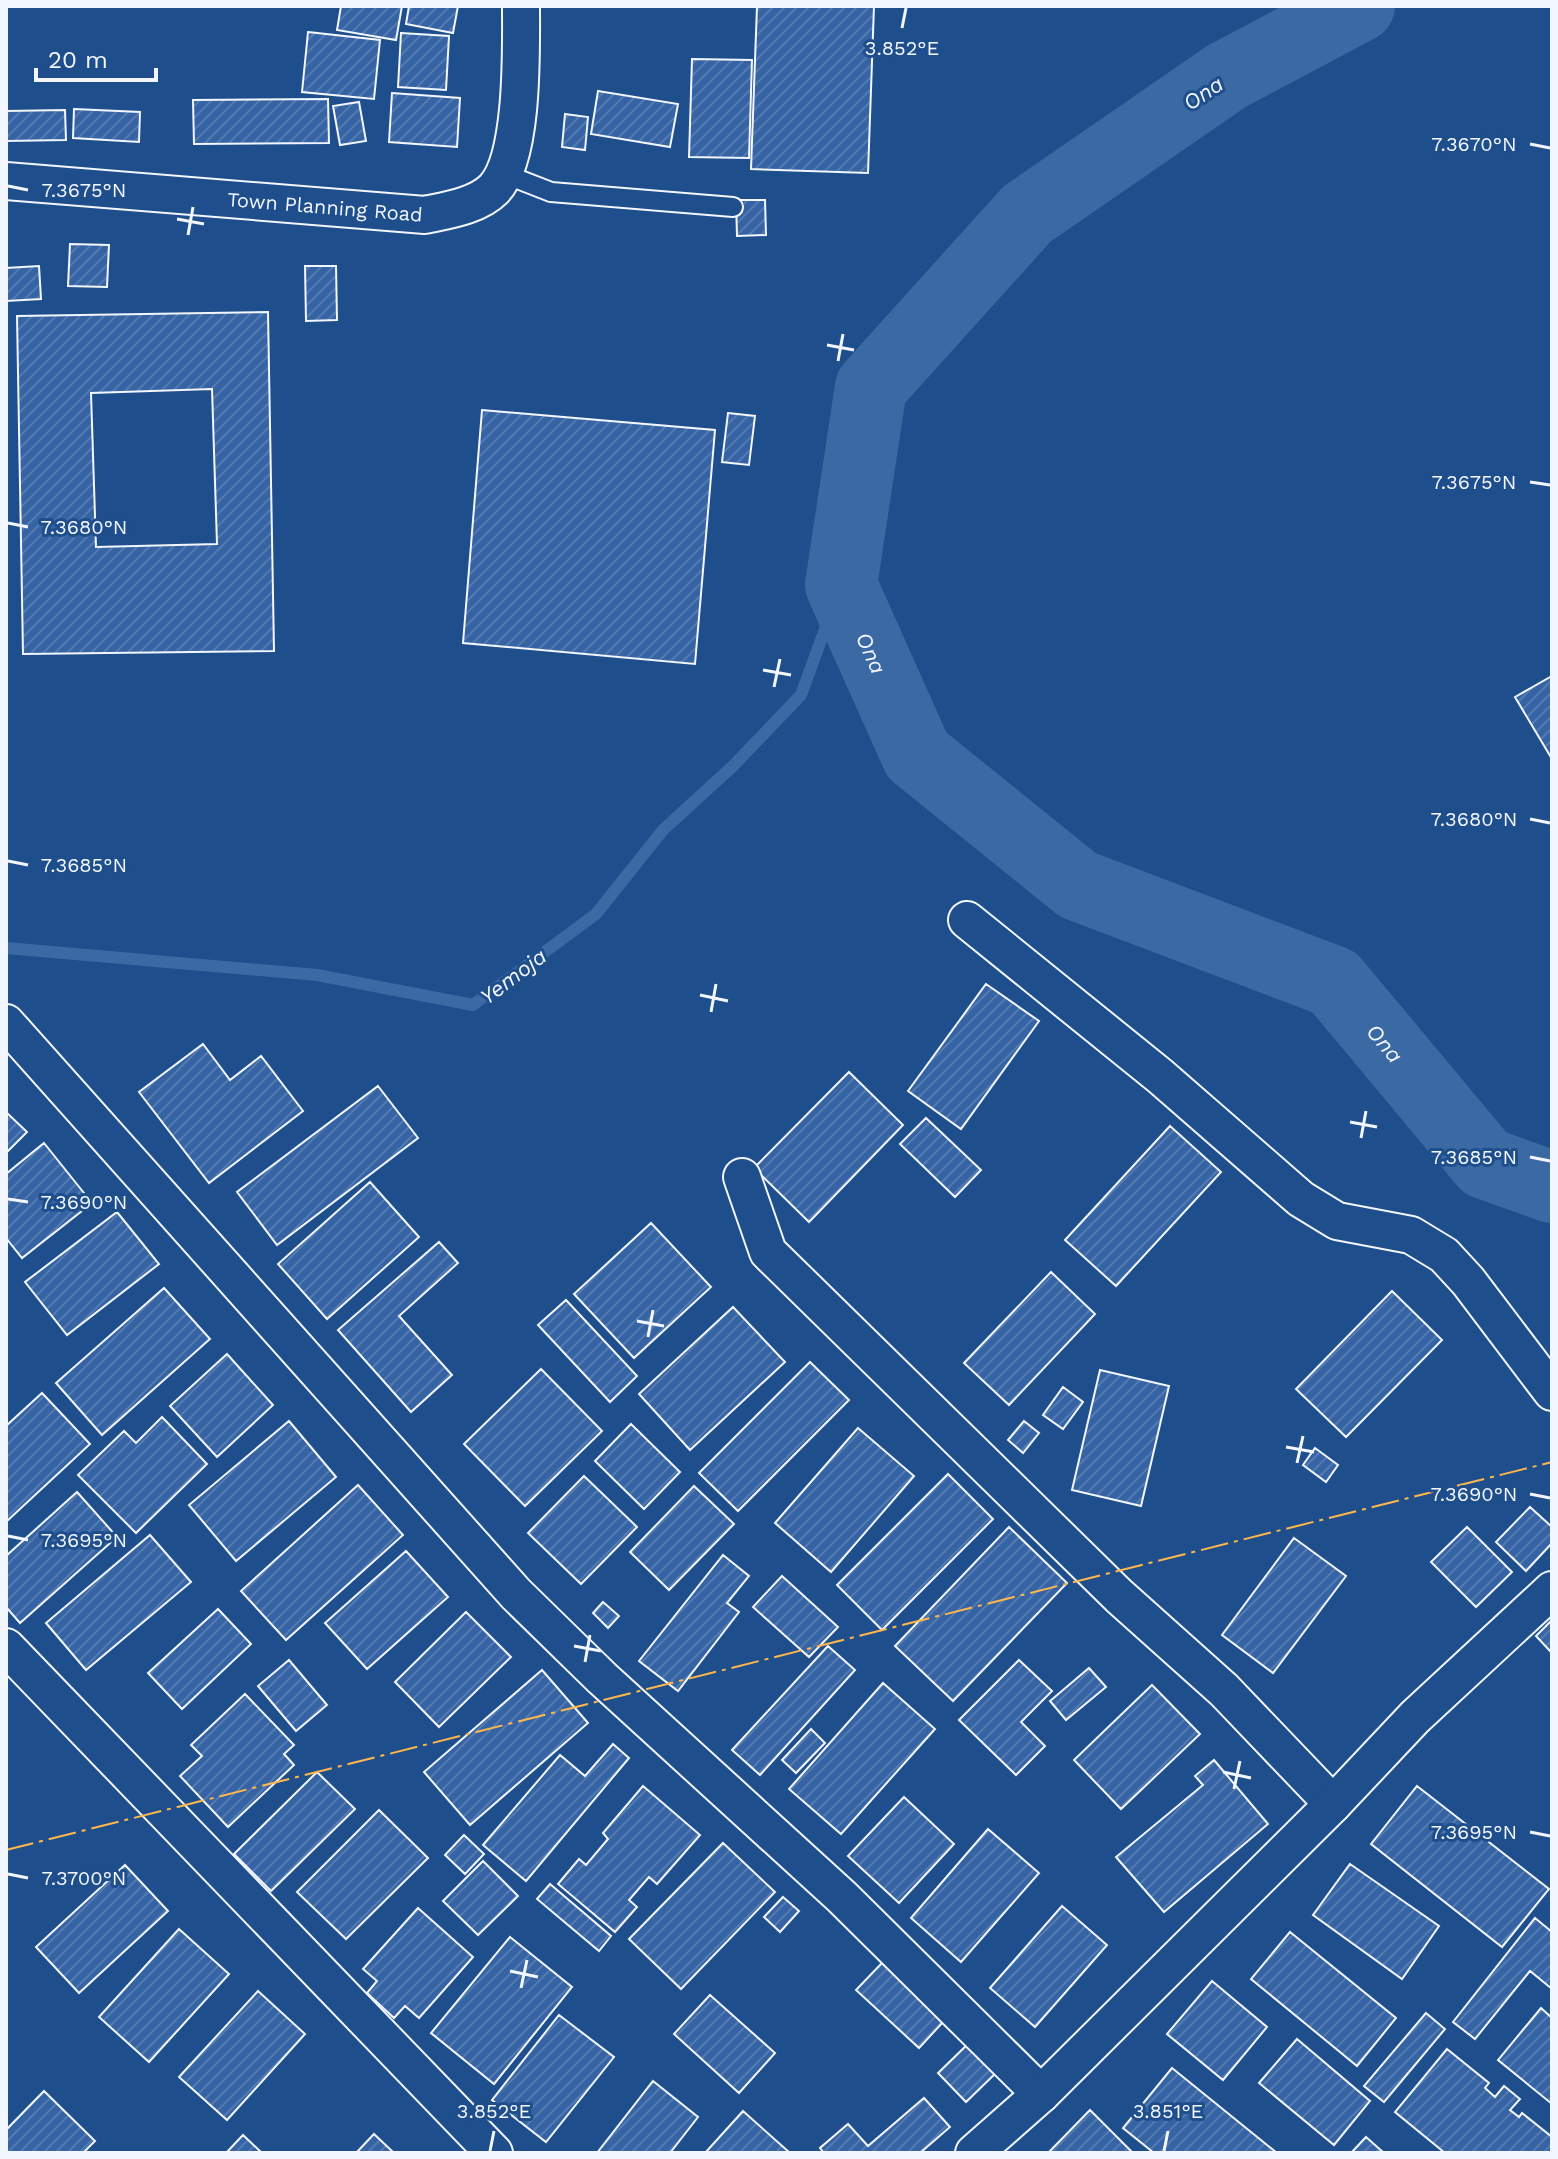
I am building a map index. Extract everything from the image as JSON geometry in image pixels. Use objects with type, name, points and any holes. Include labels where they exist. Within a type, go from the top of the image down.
[{"type":"street","points":[[498,181],[510,156],[518,113],[521,6]]},
{"type":"street","name":"Town Planning Road","points":[[6,181],[425,215],[465,206],[498,181]]},
{"type":"street","points":[[967,920],[1160,1076],[1301,1199],[1337,1221],[1411,1235],[1444,1255],[1468,1281],[1552,1392]]},
{"type":"street","points":[[6,1023],[516,1594],[602,1678],[842,1897],[1041,2094]]},
{"type":"street","points":[[742,1177],[768,1252],[1119,1596],[1224,1690],[1333,1804]]},
{"type":"street","points":[[974,2153],[1041,2094],[1333,1804],[1415,1717],[1552,1590]]},
{"type":"street","points":[[6,1647],[494,2153]]},
{"type":"lane","points":[[498,181],[551,192],[733,207]]},
{"type":"building","points":[[341,6],[402,6],[396,40],[337,30]]},
{"type":"building","points":[[409,6],[458,6],[453,33],[406,24]]},
{"type":"building","points":[[757,6],[874,6],[868,173],[751,169]]},
{"type":"building","points":[[308,32],[380,40],[374,99],[302,92]]},
{"type":"building","points":[[401,33],[449,36],[446,90],[398,87]]},
{"type":"building","points":[[692,59],[752,60],[749,158],[689,157]]},
{"type":"building","points":[[598,91],[678,104],[670,147],[591,134]]},
{"type":"building","points":[[392,93],[460,98],[457,147],[389,142]]},
{"type":"building","points":[[328,99],[329,143],[194,144],[193,100]]},
{"type":"building","points":[[359,102],[366,141],[340,145],[333,106]]},
{"type":"building","points":[[74,109],[140,112],[139,142],[73,138]]},
{"type":"building","points":[[65,110],[66,140],[6,141],[6,111]]},
{"type":"building","points":[[565,114],[588,117],[585,150],[562,147]]},
{"type":"building","points":[[736,200],[765,200],[766,235],[737,236]]},
{"type":"building","points":[[70,244],[109,245],[107,287],[68,286]]},
{"type":"building","points":[[39,266],[41,299],[6,301],[6,268]]},
{"type":"building","points":[[305,266],[336,266],[337,320],[306,321]]},
{"type":"building","points":[[268,312],[274,651],[23,654],[17,316]],"holes":[[[212,389],[217,544],[96,547],[91,393]]]},
{"type":"building","points":[[482,410],[715,430],[695,664],[463,643]]},
{"type":"building","points":[[728,413],[755,416],[749,465],[722,462]]},
{"type":"building","points":[[1552,676],[1552,759],[1515,697]]},
{"type":"building","points":[[986,984],[1039,1021],[961,1129],[908,1091]]},
{"type":"building","points":[[203,1044],[230,1080],[261,1056],[303,1111],[209,1183],[139,1092]]},
{"type":"building","points":[[849,1072],[903,1125],[809,1222],[754,1168]]},
{"type":"building","points":[[378,1086],[418,1138],[277,1245],[237,1192]]},
{"type":"building","points":[[6,1112],[27,1132],[6,1153]]},
{"type":"building","points":[[926,1118],[981,1170],[955,1197],[900,1144]]},
{"type":"building","points":[[1170,1126],[1221,1172],[1116,1286],[1065,1240]]},
{"type":"building","points":[[44,1143],[92,1203],[22,1258],[6,1238],[6,1174]]},
{"type":"building","points":[[370,1182],[419,1237],[327,1319],[278,1264]]},
{"type":"building","points":[[117,1212],[159,1264],[67,1335],[25,1282]]},
{"type":"building","points":[[651,1223],[711,1287],[634,1358],[574,1294]]},
{"type":"building","points":[[439,1242],[458,1263],[399,1316],[452,1375],[411,1412],[338,1330]]},
{"type":"building","points":[[1051,1272],[1095,1314],[1009,1405],[964,1363]]},
{"type":"building","points":[[164,1288],[210,1339],[102,1435],[56,1383]]},
{"type":"building","points":[[1392,1291],[1442,1340],[1346,1437],[1296,1389]]},
{"type":"building","points":[[566,1300],[637,1376],[610,1402],[538,1325]]},
{"type":"building","points":[[733,1307],[785,1362],[690,1450],[639,1394]]},
{"type":"building","points":[[227,1354],[273,1405],[217,1457],[170,1406]]},
{"type":"building","points":[[810,1362],[849,1400],[738,1511],[699,1473]]},
{"type":"building","points":[[541,1369],[602,1431],[525,1506],[464,1444]]},
{"type":"building","points":[[1100,1370],[1169,1386],[1141,1506],[1072,1490]]},
{"type":"building","points":[[1063,1387],[1083,1402],[1063,1429],[1043,1415]]},
{"type":"building","points":[[42,1393],[90,1444],[6,1522],[6,1426]]},
{"type":"building","points":[[162,1417],[207,1464],[136,1533],[78,1475],[124,1431],[136,1443]]},
{"type":"building","points":[[289,1421],[336,1477],[236,1561],[189,1505]]},
{"type":"building","points":[[1024,1421],[1039,1433],[1023,1453],[1008,1440]]},
{"type":"building","points":[[631,1424],[680,1472],[644,1509],[595,1461]]},
{"type":"building","points":[[858,1428],[914,1476],[831,1572],[775,1523]]},
{"type":"building","points":[[1315,1448],[1338,1465],[1326,1482],[1303,1465]]},
{"type":"building","points":[[948,1474],[993,1519],[882,1630],[837,1585]]},
{"type":"building","points":[[584,1476],[637,1527],[581,1584],[528,1533]]},
{"type":"building","points":[[358,1485],[403,1535],[286,1640],[241,1591]]},
{"type":"building","points":[[694,1486],[734,1524],[669,1590],[630,1552]]},
{"type":"building","points":[[77,1492],[117,1537],[20,1623],[6,1607],[6,1556]]},
{"type":"building","points":[[1530,1507],[1552,1527],[1552,1543],[1526,1571],[1496,1542]]},
{"type":"building","points":[[1009,1527],[1067,1583],[953,1701],[895,1646]]},
{"type":"building","points":[[1467,1527],[1512,1572],[1476,1607],[1431,1562]]},
{"type":"building","points":[[150,1535],[191,1582],[86,1670],[46,1623]]},
{"type":"building","points":[[1294,1538],[1346,1576],[1273,1673],[1222,1635]]},
{"type":"building","points":[[406,1551],[448,1597],[367,1669],[325,1623]]},
{"type":"building","points":[[723,1555],[749,1576],[727,1603],[739,1612],[678,1691],[639,1661]]},
{"type":"building","points":[[782,1576],[838,1627],[809,1657],[753,1607]]},
{"type":"building","points":[[603,1602],[619,1616],[608,1628],[593,1613]]},
{"type":"building","points":[[218,1609],[251,1644],[182,1709],[148,1673]]},
{"type":"building","points":[[466,1612],[511,1657],[439,1727],[395,1682]]},
{"type":"building","points":[[1552,1620],[1552,1649],[1550,1651],[1536,1636]]},
{"type":"building","points":[[828,1646],[855,1670],[760,1775],[732,1750]]},
{"type":"building","points":[[289,1660],[327,1705],[296,1731],[258,1686]]},
{"type":"building","points":[[1019,1660],[1052,1691],[1021,1722],[1045,1746],[1016,1775],[959,1720]]},
{"type":"building","points":[[1089,1668],[1106,1687],[1066,1720],[1050,1701]]},
{"type":"building","points":[[542,1670],[588,1723],[470,1825],[424,1772]]},
{"type":"building","points":[[883,1683],[935,1729],[841,1834],[789,1789]]},
{"type":"building","points":[[1152,1685],[1200,1734],[1121,1809],[1074,1760]]},
{"type":"building","points":[[245,1694],[294,1745],[284,1754],[294,1765],[228,1827],[180,1776],[202,1756],[191,1745]]},
{"type":"building","points":[[811,1729],[825,1743],[796,1773],[782,1760]]},
{"type":"building","points":[[613,1744],[629,1758],[526,1881],[483,1845],[560,1755],[585,1776]]},
{"type":"building","points":[[1214,1760],[1268,1824],[1164,1912],[1116,1857],[1203,1785],[1195,1776]]},
{"type":"building","points":[[317,1772],[355,1809],[271,1891],[234,1854]]},
{"type":"building","points":[[643,1786],[700,1835],[657,1884],[649,1877],[629,1900],[637,1907],[615,1932],[558,1884],[579,1859],[586,1865],[608,1839],[603,1833]]},
{"type":"building","points":[[1417,1786],[1549,1889],[1502,1947],[1371,1844]]},
{"type":"building","points":[[904,1797],[954,1844],[899,1903],[848,1856]]},
{"type":"building","points":[[379,1810],[428,1858],[346,1939],[297,1892]]},
{"type":"building","points":[[988,1829],[1039,1873],[961,1962],[911,1918]]},
{"type":"building","points":[[464,1835],[484,1854],[465,1874],[445,1855]]},
{"type":"building","points":[[723,1843],[775,1892],[681,1989],[629,1939]]},
{"type":"building","points":[[483,1861],[518,1896],[478,1935],[443,1901]]},
{"type":"building","points":[[1350,1864],[1439,1926],[1402,1979],[1313,1915]]},
{"type":"building","points":[[125,1865],[168,1911],[79,1993],[36,1947]]},
{"type":"building","points":[[550,1884],[611,1936],[599,1951],[537,1899]]},
{"type":"building","points":[[783,1897],[799,1911],[780,1932],[764,1917]]},
{"type":"building","points":[[1062,1906],[1107,1945],[1035,2027],[990,1988]]},
{"type":"building","points":[[418,1908],[473,1957],[419,2018],[405,2006],[394,2018],[367,1993],[377,1981],[363,1969]]},
{"type":"building","points":[[1535,1918],[1552,1932],[1552,1989],[1530,1971],[1475,2039],[1453,2022]]},
{"type":"building","points":[[179,1929],[229,1974],[149,2062],[99,2017]]},
{"type":"building","points":[[1290,1932],[1396,2018],[1357,2066],[1251,1979]]},
{"type":"building","points":[[510,1937],[572,1987],[494,2084],[431,2033]]},
{"type":"building","points":[[882,1963],[944,2021],[919,2048],[856,1990]]},
{"type":"building","points":[[1212,1981],[1267,2027],[1223,2080],[1167,2034]]},
{"type":"building","points":[[258,1991],[305,2034],[227,2120],[179,2077]]},
{"type":"building","points":[[710,1995],[775,2053],[739,2093],[674,2034]]},
{"type":"building","points":[[1541,2008],[1552,2018],[1552,2104],[1498,2060]]},
{"type":"building","points":[[1426,2013],[1445,2029],[1384,2102],[1364,2086]]},
{"type":"building","points":[[559,2015],[614,2057],[546,2142],[492,2100]]},
{"type":"building","points":[[1297,2039],[1370,2101],[1334,2145],[1259,2083]]},
{"type":"building","points":[[971,2041],[999,2070],[966,2102],[938,2073]]},
{"type":"building","points":[[1447,2049],[1489,2083],[1485,2088],[1495,2097],[1504,2086],[1520,2099],[1510,2110],[1519,2117],[1522,2113],[1552,2137],[1552,2153],[1445,2153],[1395,2112]]},
{"type":"building","points":[[1172,2068],[1277,2153],[1154,2153],[1123,2128]]},
{"type":"building","points":[[653,2081],[698,2117],[670,2153],[597,2153]]},
{"type":"building","points":[[44,2091],[95,2141],[83,2153],[6,2153],[6,2130]]},
{"type":"building","points":[[924,2098],[950,2127],[920,2153],[824,2153],[820,2148],[848,2124],[868,2146]]},
{"type":"building","points":[[1090,2110],[1133,2153],[1048,2153]]},
{"type":"building","points":[[743,2111],[790,2153],[705,2153]]},
{"type":"building","points":[[374,2134],[394,2153],[356,2153]]},
{"type":"building","points":[[243,2135],[262,2153],[226,2153]]},
{"type":"building","points":[[1366,2137],[1384,2153],[1351,2153]]},
{"type":"waterway","name":"Ona","points":[[1359,6],[1227,76],[1027,214],[871,387],[841,585],[917,755],[1078,885],[1334,982],[1485,1163],[1552,1187]]},
{"type":"waterway","name":"Yemoja","points":[[6,948],[317,975],[473,1005],[596,914],[663,830],[734,765],[801,695],[841,585]]},
{"type":"power","points":[[6,1850],[1552,1462]]}]
